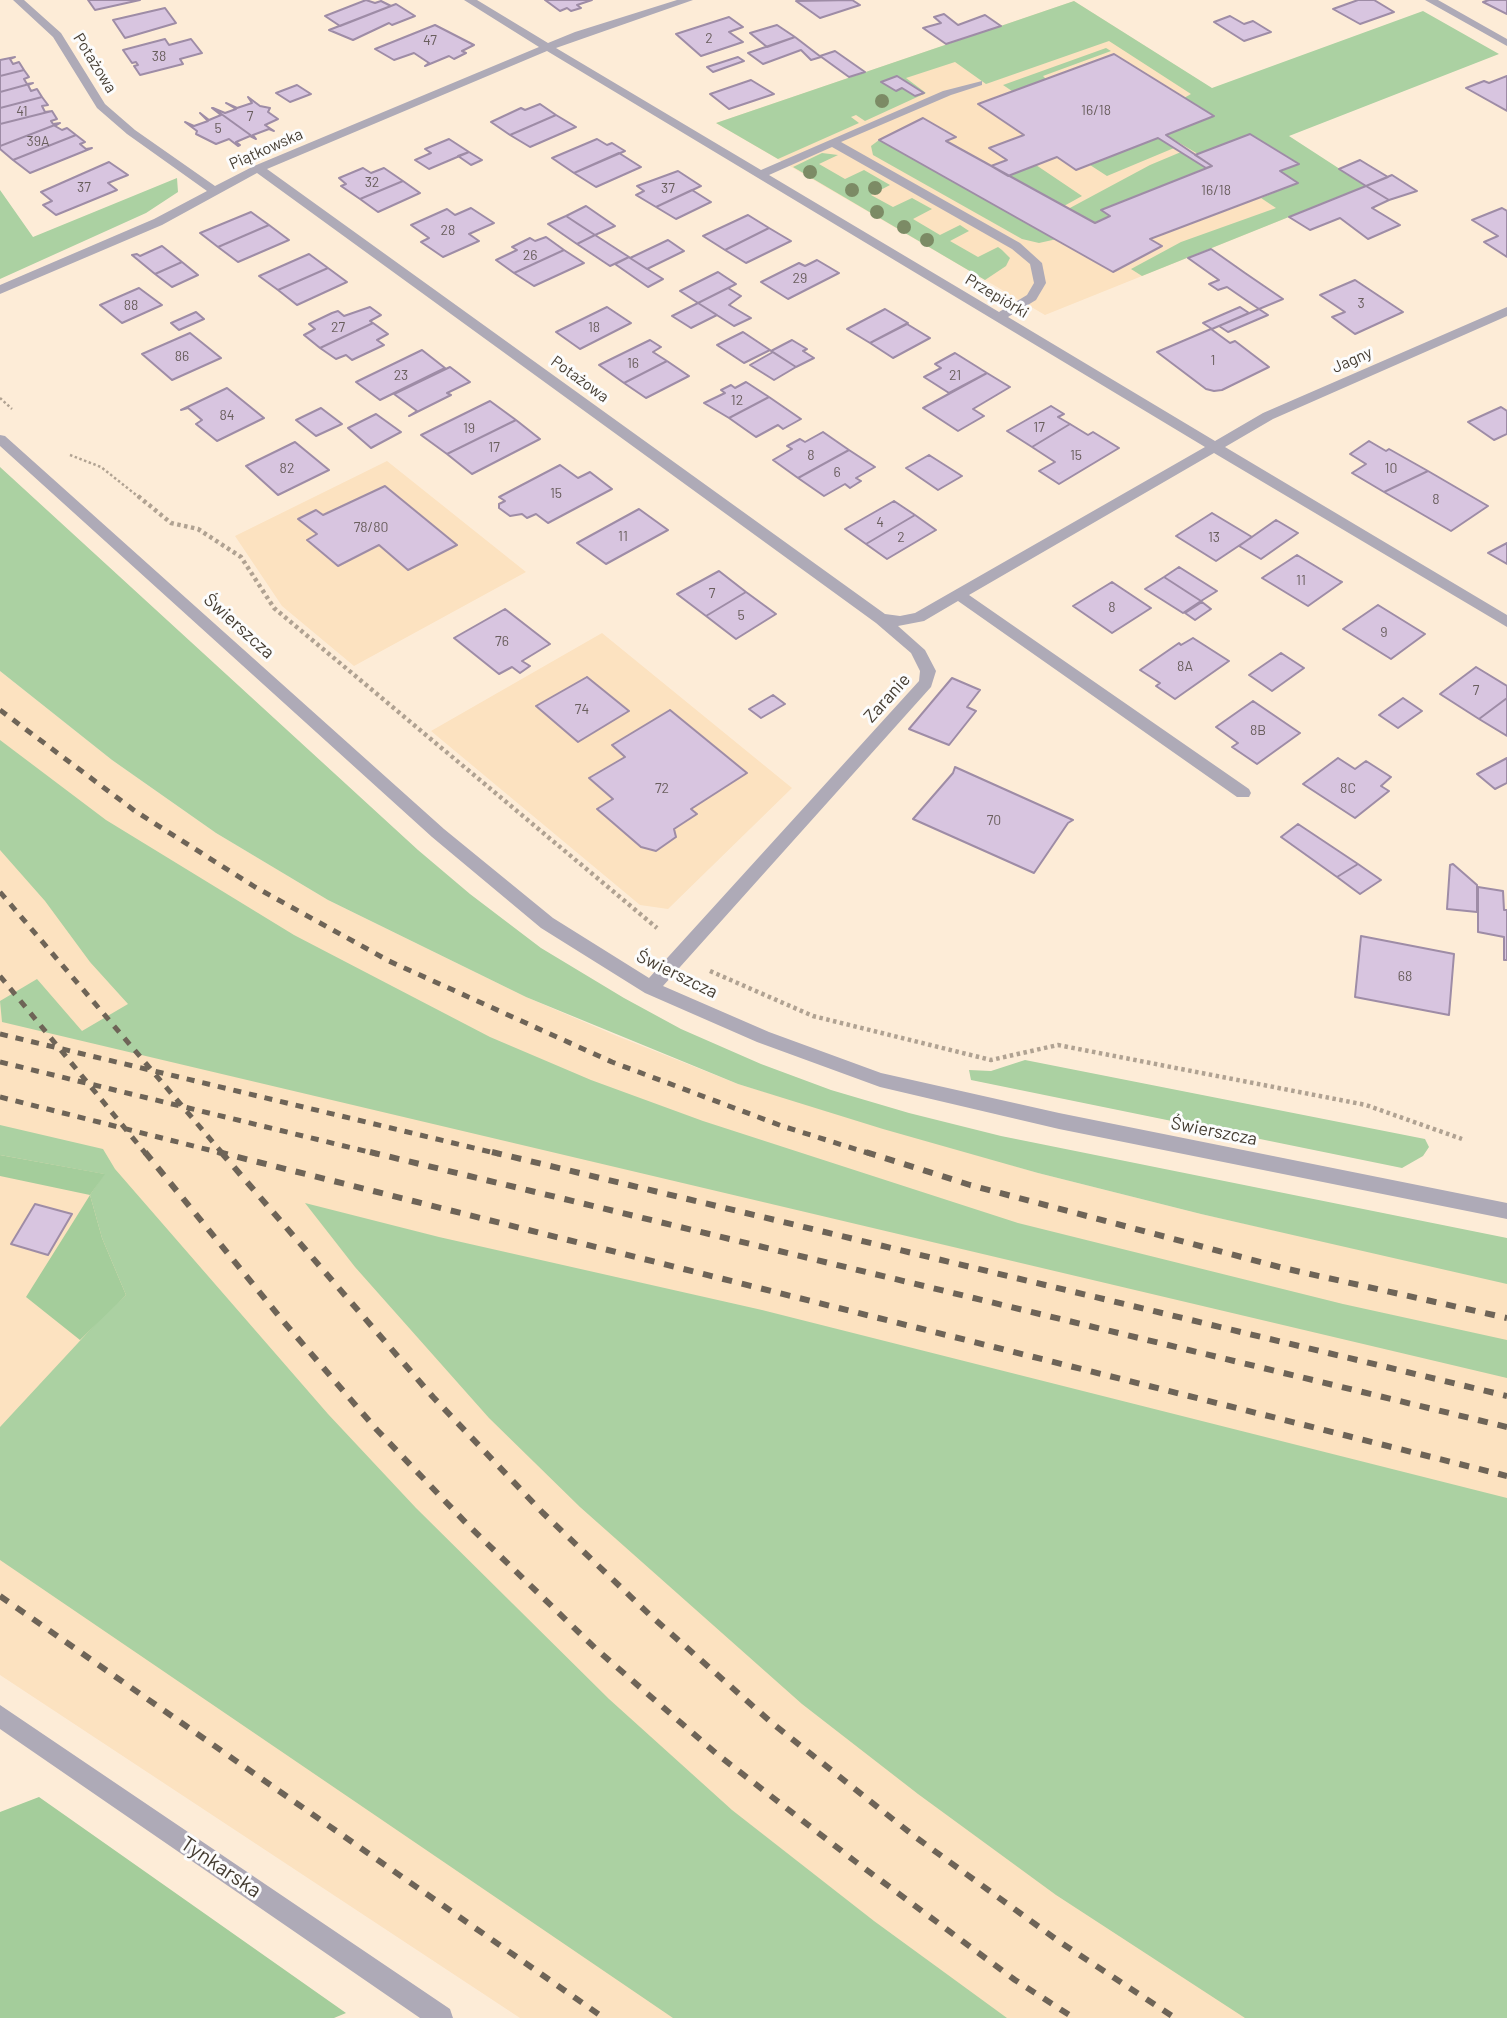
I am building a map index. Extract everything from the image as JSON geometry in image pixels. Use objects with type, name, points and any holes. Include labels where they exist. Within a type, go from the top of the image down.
[{"type":"street","name":"Potażowa","points":[[19,0],[57,35],[101,106],[131,132],[213,190]]},
{"type":"street","name":"Przepiórki","points":[[470,0],[1507,622]]},
{"type":"street","name":"Piątkowska","points":[[0,290],[158,222],[258,168],[579,34],[688,0]]},
{"type":"street","points":[[1430,0],[1507,43]]},
{"type":"street","points":[[761,174],[934,98],[978,83]]},
{"type":"street","points":[[832,142],[1016,246],[1036,263],[1040,283],[1032,297],[1000,317]]},
{"type":"street","name":"Potażowa","points":[[258,168],[881,619]]},
{"type":"street","name":"Jagny","points":[[1214,446],[1268,416],[1507,311]]},
{"type":"street","name":"Świerszcza","points":[[0,439],[438,833],[547,923],[651,988],[763,1037],[891,1083],[1059,1121],[1507,1211]]},
{"type":"street","points":[[881,619],[900,621],[919,617],[1214,446]]},
{"type":"street","points":[[959,595],[1243,793]]},
{"type":"street","name":"Zaranie","points":[[651,988],[926,683],[928,671],[917,650],[881,619]]},
{"type":"street","name":"Tynkarska","points":[[0,1716],[441,2018]]},
{"type":"path","points":[[0,398],[20,416]]},
{"type":"path","points":[[60,452],[102,467],[130,486],[171,523],[198,529],[241,557],[274,608],[711,972],[813,1016],[991,1060],[1058,1045],[1366,1105],[1462,1139]]},
{"type":"shaded area","points":[[1074,1],[1366,186],[1045,315],[716,123]]},
{"type":"shaded area","points":[[387,461],[526,572],[354,666],[282,606],[235,536]]},
{"type":"shaded area","points":[[602,633],[792,788],[668,909],[640,905],[431,731]]},
{"type":"shaded area","points":[[0,671],[112,760],[216,833],[328,900],[526,997],[617,1036],[738,1084],[1038,1173],[1201,1214],[1507,1282],[1507,2018],[520,2018],[0,1675]]},
{"type":"green space","points":[[1074,1],[1212,88],[1423,11],[1499,54],[1289,136],[1366,186],[1142,276],[1131,269],[1181,242],[1276,208],[1261,198],[1297,183],[1280,171],[1298,163],[1250,134],[1198,154],[1166,135],[1213,116],[1184,98],[1191,94],[1109,41],[986,84],[955,62],[906,78],[926,93],[865,121],[856,115],[851,117],[859,123],[778,159],[716,123]]},
{"type":"green space","points":[[1106,48],[1111,51],[1043,76],[1046,79],[1012,91],[1003,85]]},
{"type":"green space","points":[[1158,138],[1174,148],[1107,176],[1090,165]]},
{"type":"green space","points":[[879,140],[1057,239],[1039,243],[1022,239],[873,155],[871,146]]},
{"type":"green space","points":[[1181,152],[1206,168],[1102,210],[1110,216],[1095,223],[1068,209],[1150,165]]},
{"type":"green space","points":[[822,153],[838,155],[819,164],[845,179],[864,170],[890,185],[871,195],[893,207],[912,198],[932,209],[913,219],[940,235],[960,225],[969,231],[950,241],[978,257],[998,247],[1010,258],[1006,266],[985,280],[793,167]]},
{"type":"green space","points":[[1036,165],[1082,196],[1064,206],[1008,176]]},
{"type":"green space","points":[[177,178],[178,192],[146,213],[0,279],[0,190],[33,237]]},
{"type":"green space","points":[[0,467],[418,850],[470,894],[541,948],[681,1029],[761,1064],[831,1090],[909,1113],[1001,1136],[1507,1238],[1507,1284],[1201,1214],[1038,1173],[738,1084],[526,997],[328,900],[216,833],[112,760],[0,671]]},
{"type":"green space","points":[[0,740],[106,820],[294,935],[490,1037],[591,1080],[703,1121],[1018,1223],[1343,1304],[1507,1340],[1507,1378],[2,1022],[0,1001],[37,979],[82,1031],[128,1004],[90,962],[45,901],[0,850]]},
{"type":"green space","points":[[1025,1060],[1425,1139],[1429,1147],[1423,1156],[1402,1168],[971,1080],[969,1070],[991,1071]]},
{"type":"green space","points":[[0,1125],[103,1149],[115,1169],[328,1414],[416,1508],[609,1699],[732,1810],[874,1921],[1007,2018],[673,2018],[0,1560],[0,1427],[103,1316],[126,1295],[102,1238],[90,1195],[104,1174],[0,1155]]},
{"type":"green space","points":[[0,1155],[105,1174],[90,1195],[0,1176]]},
{"type":"green space","points":[[90,1195],[102,1238],[126,1295],[80,1340],[26,1297]]},
{"type":"green space","points":[[305,1203],[439,1237],[762,1310],[1507,1498],[1507,2018],[1245,2018],[1056,1895],[918,1794],[802,1704],[580,1507],[489,1418],[355,1267]]},
{"type":"green space","points":[[39,1797],[346,2013],[334,2018],[0,2018],[0,1812]]},
{"type":"building","points":[[88,0],[140,0],[95,10]]},
{"type":"building","points":[[366,0],[375,3],[381,1],[391,6],[340,26],[325,16]]},
{"type":"building","points":[[545,0],[592,0],[577,5],[581,8],[560,11]]},
{"type":"building","points":[[852,0],[860,5],[820,18],[796,1]]},
{"type":"building","points":[[1358,0],[1374,0],[1394,12],[1360,24],[1333,9]]},
{"type":"building","points":[[1507,0],[1507,14],[1483,2]]},
{"type":"building","points":[[396,4],[415,16],[392,25],[389,23],[353,40],[329,30]]},
{"type":"building","points":[[165,8],[176,23],[125,38],[113,20]]},
{"type":"building","points":[[944,14],[958,25],[985,15],[1001,26],[946,44],[923,28],[941,23],[934,17]]},
{"type":"building","points":[[1230,16],[1244,24],[1253,21],[1271,32],[1244,41],[1214,22]]},
{"type":"building","points":[[729,17],[743,27],[729,32],[743,42],[701,56],[676,34]]},
{"type":"building","points":[[435,25],[474,45],[454,59],[449,56],[425,66],[429,63],[414,53],[394,60],[375,49]]},
{"type":"building","points":[[777,25],[795,37],[767,47],[750,33]]},
{"type":"building","points":[[795,37],[821,57],[811,60],[801,50],[763,64],[748,53]]},
{"type":"building","points":[[165,39],[169,45],[191,39],[202,53],[180,59],[183,64],[140,75],[134,66],[138,65],[136,62],[132,63],[123,50]]},
{"type":"building","points":[[835,51],[865,72],[849,77],[820,56]]},
{"type":"building","points":[[1114,54],[1214,116],[1166,135],[1212,166],[1206,168],[1158,138],[1076,170],[1057,157],[1008,176],[991,166],[1007,160],[989,148],[1024,135],[978,104]]},
{"type":"building","points":[[15,57],[10,59],[13,64],[19,62],[24,70],[0,76],[0,60]]},
{"type":"building","points":[[738,57],[744,61],[713,72],[707,67]]},
{"type":"building","points":[[24,70],[29,77],[24,79],[27,84],[33,83],[0,92],[0,76]]},
{"type":"building","points":[[897,76],[924,93],[915,96],[902,88],[896,91],[881,82]]},
{"type":"building","points":[[1507,76],[1507,111],[1466,88],[1484,81],[1489,83]]},
{"type":"building","points":[[751,80],[774,94],[729,109],[710,94]]},
{"type":"building","points":[[33,83],[28,85],[31,91],[37,89],[42,97],[0,108],[0,92]]},
{"type":"building","points":[[297,85],[311,94],[290,102],[276,93]]},
{"type":"building","points":[[42,97],[48,105],[42,106],[45,112],[52,111],[0,124],[0,108]]},
{"type":"building","points":[[248,97],[260,106],[270,108],[268,112],[278,119],[265,125],[274,131],[269,129],[253,135],[256,139],[213,108],[225,113],[236,109],[226,103],[237,108],[252,103]]},
{"type":"building","points":[[540,104],[556,115],[510,135],[491,122],[521,108],[525,110]]},
{"type":"building","points":[[212,108],[256,139],[250,136],[236,142],[240,145],[238,146],[229,139],[216,144],[196,134],[197,131],[185,122],[194,126],[208,121],[200,113],[209,120],[221,115]]},
{"type":"building","points":[[52,111],[57,119],[51,121],[53,124],[60,123],[0,146],[0,124]]},
{"type":"building","points":[[556,115],[576,127],[530,147],[510,135]]},
{"type":"building","points":[[923,118],[956,137],[946,141],[1095,223],[1110,216],[1101,210],[1212,166],[1195,155],[1250,134],[1299,164],[1280,171],[1298,183],[1150,239],[1162,246],[1113,272],[879,140]]},
{"type":"building","points":[[60,123],[55,126],[62,130],[67,128],[76,135],[13,160],[0,149],[0,146]]},
{"type":"building","points":[[76,135],[85,142],[80,144],[86,149],[92,148],[30,173],[13,160]]},
{"type":"building","points":[[449,139],[469,152],[429,169],[415,160],[431,153],[425,149]]},
{"type":"building","points":[[597,139],[607,145],[612,143],[625,151],[574,173],[552,158]]},
{"type":"building","points":[[469,152],[482,160],[471,165],[458,156]]},
{"type":"building","points":[[619,153],[641,167],[596,187],[574,173]]},
{"type":"building","points":[[1360,160],[1388,177],[1366,186],[1339,169]]},
{"type":"building","points":[[109,162],[128,175],[108,183],[117,190],[56,215],[43,205],[52,201],[41,192]]},
{"type":"building","points":[[363,168],[371,173],[384,168],[403,181],[360,199],[341,186],[346,184],[339,178]]},
{"type":"building","points":[[678,171],[701,186],[656,207],[636,195],[644,191],[637,186]]},
{"type":"building","points":[[1392,175],[1417,191],[1389,200],[1366,186]]},
{"type":"building","points":[[403,181],[420,193],[378,212],[360,199]]},
{"type":"building","points":[[1366,186],[1389,200],[1372,208],[1400,225],[1368,239],[1340,218],[1310,230],[1289,217]]},
{"type":"building","points":[[692,190],[711,202],[676,219],[656,207]]},
{"type":"building","points":[[586,206],[615,226],[595,235],[566,216]]},
{"type":"building","points":[[471,208],[494,223],[469,234],[479,241],[443,257],[421,242],[429,238],[411,225],[447,209],[455,215]]},
{"type":"building","points":[[1502,208],[1507,211],[1507,257],[1484,242],[1498,236],[1472,220]]},
{"type":"building","points":[[251,212],[269,225],[218,247],[200,233]]},
{"type":"building","points":[[748,215],[769,228],[725,250],[703,236]]},
{"type":"building","points":[[566,216],[595,235],[577,244],[548,224]]},
{"type":"building","points":[[269,225],[289,240],[238,262],[218,247]]},
{"type":"building","points":[[769,228],[791,241],[746,263],[725,250]]},
{"type":"building","points":[[595,235],[629,257],[610,266],[577,244]]},
{"type":"building","points":[[546,237],[564,250],[514,273],[496,260],[517,250],[512,247],[530,238],[535,241]]},
{"type":"building","points":[[668,240],[684,251],[647,269],[630,258]]},
{"type":"building","points":[[162,246],[182,262],[155,274],[132,255],[140,256]]},
{"type":"building","points":[[1211,249],[1283,299],[1259,309],[1227,287],[1218,290],[1209,284],[1219,280],[1188,258]]},
{"type":"building","points":[[564,250],[584,263],[534,286],[514,273]]},
{"type":"building","points":[[309,254],[328,268],[278,290],[259,276]]},
{"type":"building","points":[[629,257],[663,279],[648,287],[615,264]]},
{"type":"building","points":[[817,260],[839,273],[788,299],[761,282],[799,263],[805,266]]},
{"type":"building","points":[[182,262],[198,275],[172,287],[155,274]]},
{"type":"building","points":[[328,268],[347,282],[297,305],[278,290]]},
{"type":"building","points":[[718,272],[736,284],[698,303],[680,291]]},
{"type":"building","points":[[1355,280],[1403,312],[1355,334],[1332,317],[1345,312],[1320,295]]},
{"type":"building","points":[[139,288],[162,305],[122,323],[100,305]]},
{"type":"building","points":[[728,288],[741,296],[729,305],[751,318],[734,326],[698,303]]},
{"type":"building","points":[[698,303],[717,315],[691,328],[672,316]]},
{"type":"building","points":[[370,307],[381,315],[370,321],[373,323],[320,348],[304,335],[315,329],[309,324],[332,313],[338,311],[344,316]]},
{"type":"building","points":[[607,307],[631,323],[580,349],[556,332]]},
{"type":"building","points":[[1240,307],[1249,313],[1212,329],[1203,323]]},
{"type":"building","points":[[885,309],[908,323],[870,343],[847,329]]},
{"type":"building","points":[[1259,309],[1268,315],[1228,332],[1219,326]]},
{"type":"building","points":[[196,312],[204,319],[179,330],[171,323]]},
{"type":"building","points":[[373,323],[388,334],[377,340],[384,345],[352,360],[346,355],[336,359],[320,348]]},
{"type":"building","points":[[907,324],[930,338],[893,358],[870,343]]},
{"type":"building","points":[[1211,329],[1230,343],[1235,341],[1269,367],[1222,390],[1214,391],[1206,389],[1157,352]]},
{"type":"building","points":[[743,332],[770,350],[744,363],[717,345]]},
{"type":"building","points":[[190,333],[221,358],[172,380],[142,354]]},
{"type":"building","points":[[650,340],[661,347],[653,352],[667,361],[624,383],[599,365]]},
{"type":"building","points":[[792,340],[807,349],[803,351],[814,358],[796,367],[771,351]]},
{"type":"building","points":[[422,350],[445,368],[380,400],[356,382]]},
{"type":"building","points":[[773,352],[796,367],[774,380],[750,365]]},
{"type":"building","points":[[955,353],[987,373],[949,393],[924,377],[941,368],[935,364]]},
{"type":"building","points":[[667,361],[689,376],[646,398],[624,383]]},
{"type":"building","points":[[450,367],[470,382],[447,393],[451,395],[409,416],[417,411],[394,394]]},
{"type":"building","points":[[987,373],[1010,387],[973,409],[984,416],[958,431],[923,408]]},
{"type":"building","points":[[746,382],[769,397],[729,418],[704,403],[725,393],[721,390],[731,385],[735,388]]},
{"type":"building","points":[[227,388],[264,418],[217,441],[196,424],[202,420],[188,408],[181,410]]},
{"type":"building","points":[[769,397],[801,419],[783,429],[778,425],[756,437],[729,418]]},
{"type":"building","points":[[490,401],[516,420],[447,454],[421,435]]},
{"type":"building","points":[[1051,406],[1064,414],[1058,417],[1070,424],[1032,447],[1007,431]]},
{"type":"building","points":[[1501,407],[1507,411],[1507,434],[1494,440],[1468,422]]},
{"type":"building","points":[[321,408],[342,424],[316,436],[296,420]]},
{"type":"building","points":[[376,414],[401,432],[371,448],[348,428]]},
{"type":"building","points":[[516,420],[540,439],[472,474],[447,454]]},
{"type":"building","points":[[1070,424],[1088,435],[1093,432],[1119,448],[1059,484],[1039,471],[1055,462],[1032,447]]},
{"type":"building","points":[[823,432],[849,450],[798,478],[773,460],[792,449],[787,446],[800,439],[805,442]]},
{"type":"building","points":[[1369,441],[1428,471],[1384,492],[1352,473],[1366,464],[1350,454]]},
{"type":"building","points":[[295,442],[329,470],[278,495],[246,466]]},
{"type":"building","points":[[849,450],[875,467],[856,478],[861,481],[850,488],[845,484],[824,496],[798,478]]},
{"type":"building","points":[[929,455],[962,476],[938,490],[906,468]]},
{"type":"building","points":[[560,465],[578,478],[590,472],[612,489],[548,523],[536,514],[527,518],[522,514],[510,516],[499,508],[499,504],[505,501],[499,497]]},
{"type":"building","points":[[1428,471],[1488,506],[1451,531],[1384,492]]},
{"type":"building","points":[[385,486],[457,545],[408,570],[379,545],[338,566],[307,540],[317,534],[298,519],[316,510],[323,515]]},
{"type":"building","points":[[894,501],[915,515],[866,544],[845,529]]},
{"type":"building","points":[[639,509],[668,530],[606,564],[577,543]]},
{"type":"building","points":[[1212,513],[1252,537],[1216,561],[1176,536]]},
{"type":"building","points":[[915,515],[936,530],[887,559],[866,544]]},
{"type":"building","points":[[1276,520],[1298,533],[1261,559],[1239,546]]},
{"type":"building","points":[[1507,543],[1507,564],[1488,553]]},
{"type":"building","points":[[1297,555],[1342,582],[1308,606],[1262,578]]},
{"type":"building","points":[[1179,567],[1217,591],[1201,601],[1164,577]]},
{"type":"building","points":[[719,571],[746,592],[706,616],[677,594]]},
{"type":"building","points":[[1164,577],[1201,601],[1183,613],[1145,589]]},
{"type":"building","points":[[1112,582],[1151,608],[1112,633],[1073,606]]},
{"type":"building","points":[[746,592],[776,614],[736,639],[706,616]]},
{"type":"building","points":[[1202,602],[1211,609],[1195,620],[1185,613]]},
{"type":"building","points":[[1378,605],[1425,634],[1391,659],[1343,629]]},
{"type":"building","points":[[505,609],[550,644],[522,661],[530,666],[520,673],[512,667],[499,674],[454,638]]},
{"type":"building","points":[[1193,638],[1229,661],[1175,699],[1156,686],[1160,683],[1140,670],[1179,643],[1181,645]]},
{"type":"building","points":[[1281,653],[1304,668],[1272,691],[1249,675]]},
{"type":"building","points":[[1476,667],[1507,686],[1507,698],[1479,719],[1440,694]]},
{"type":"building","points":[[587,677],[629,711],[578,742],[536,706]]},
{"type":"building","points":[[952,678],[980,690],[967,707],[976,711],[949,745],[909,729]]},
{"type":"building","points":[[773,695],[785,704],[761,718],[749,709]]},
{"type":"building","points":[[1403,698],[1422,711],[1398,728],[1379,715]]},
{"type":"building","points":[[1507,698],[1507,736],[1479,719]]},
{"type":"building","points":[[1253,701],[1300,733],[1257,764],[1232,747],[1238,743],[1216,727]]},
{"type":"building","points":[[670,710],[747,773],[691,809],[697,814],[674,829],[676,837],[656,851],[641,847],[597,809],[613,799],[589,778],[625,757],[612,745]]},
{"type":"building","points":[[1338,758],[1355,769],[1366,761],[1391,777],[1381,786],[1389,791],[1355,818],[1303,784]]},
{"type":"building","points":[[1507,758],[1507,783],[1495,789],[1477,774]]},
{"type":"building","points":[[955,767],[1073,820],[1068,823],[1034,873],[913,819],[953,773]]},
{"type":"building","points":[[1298,824],[1358,864],[1337,877],[1281,837]]},
{"type":"building","points":[[1358,864],[1381,880],[1360,894],[1337,877]]},
{"type":"building","points":[[1453,864],[1477,885],[1477,912],[1447,909],[1450,865]]},
{"type":"building","points":[[1478,887],[1503,891],[1504,910],[1507,910],[1507,960],[1504,960],[1504,937],[1478,932]]},
{"type":"building","points":[[1361,936],[1454,954],[1449,1015],[1355,997]]},
{"type":"building","points":[[35,1204],[72,1214],[48,1255],[11,1244]]},
{"type":"railway","points":[[0,710],[135,811],[255,887],[389,961],[612,1062],[782,1126],[871,1154]]},
{"type":"railway","points":[[0,892],[152,1071]]},
{"type":"railway","points":[[0,976],[59,1048]]},
{"type":"railway","points":[[0,1034],[59,1048]]},
{"type":"railway","points":[[59,1048],[152,1071]]},
{"type":"railway","points":[[59,1048],[88,1084]]},
{"type":"railway","points":[[0,1062],[88,1084]]},
{"type":"railway","points":[[152,1071],[499,1154]]},
{"type":"railway","points":[[152,1071],[183,1107]]},
{"type":"railway","points":[[88,1084],[183,1107]]},
{"type":"railway","points":[[88,1084],[125,1129]]},
{"type":"railway","points":[[0,1097],[125,1129]]},
{"type":"railway","points":[[183,1107],[377,1154]]},
{"type":"railway","points":[[183,1107],[222,1153]]},
{"type":"railway","points":[[125,1129],[222,1153]]},
{"type":"railway","points":[[125,1129],[146,1154]]},
{"type":"railway","points":[[145,1152],[283,1321],[377,1430],[467,1524],[596,1649],[718,1755],[856,1862],[1015,1980],[1074,2018]]},
{"type":"railway","points":[[370,1152],[1507,1427]]},
{"type":"railway","points":[[492,1152],[1507,1396]]},
{"type":"railway","points":[[866,1152],[970,1185],[1283,1268],[1507,1318]]},
{"type":"railway","points":[[222,1153],[433,1397],[543,1513],[651,1616],[772,1723],[914,1836],[1057,1940],[1175,2018]]},
{"type":"railway","points":[[222,1153],[1507,1476]]},
{"type":"railway","points":[[0,1596],[604,2018]]}]
